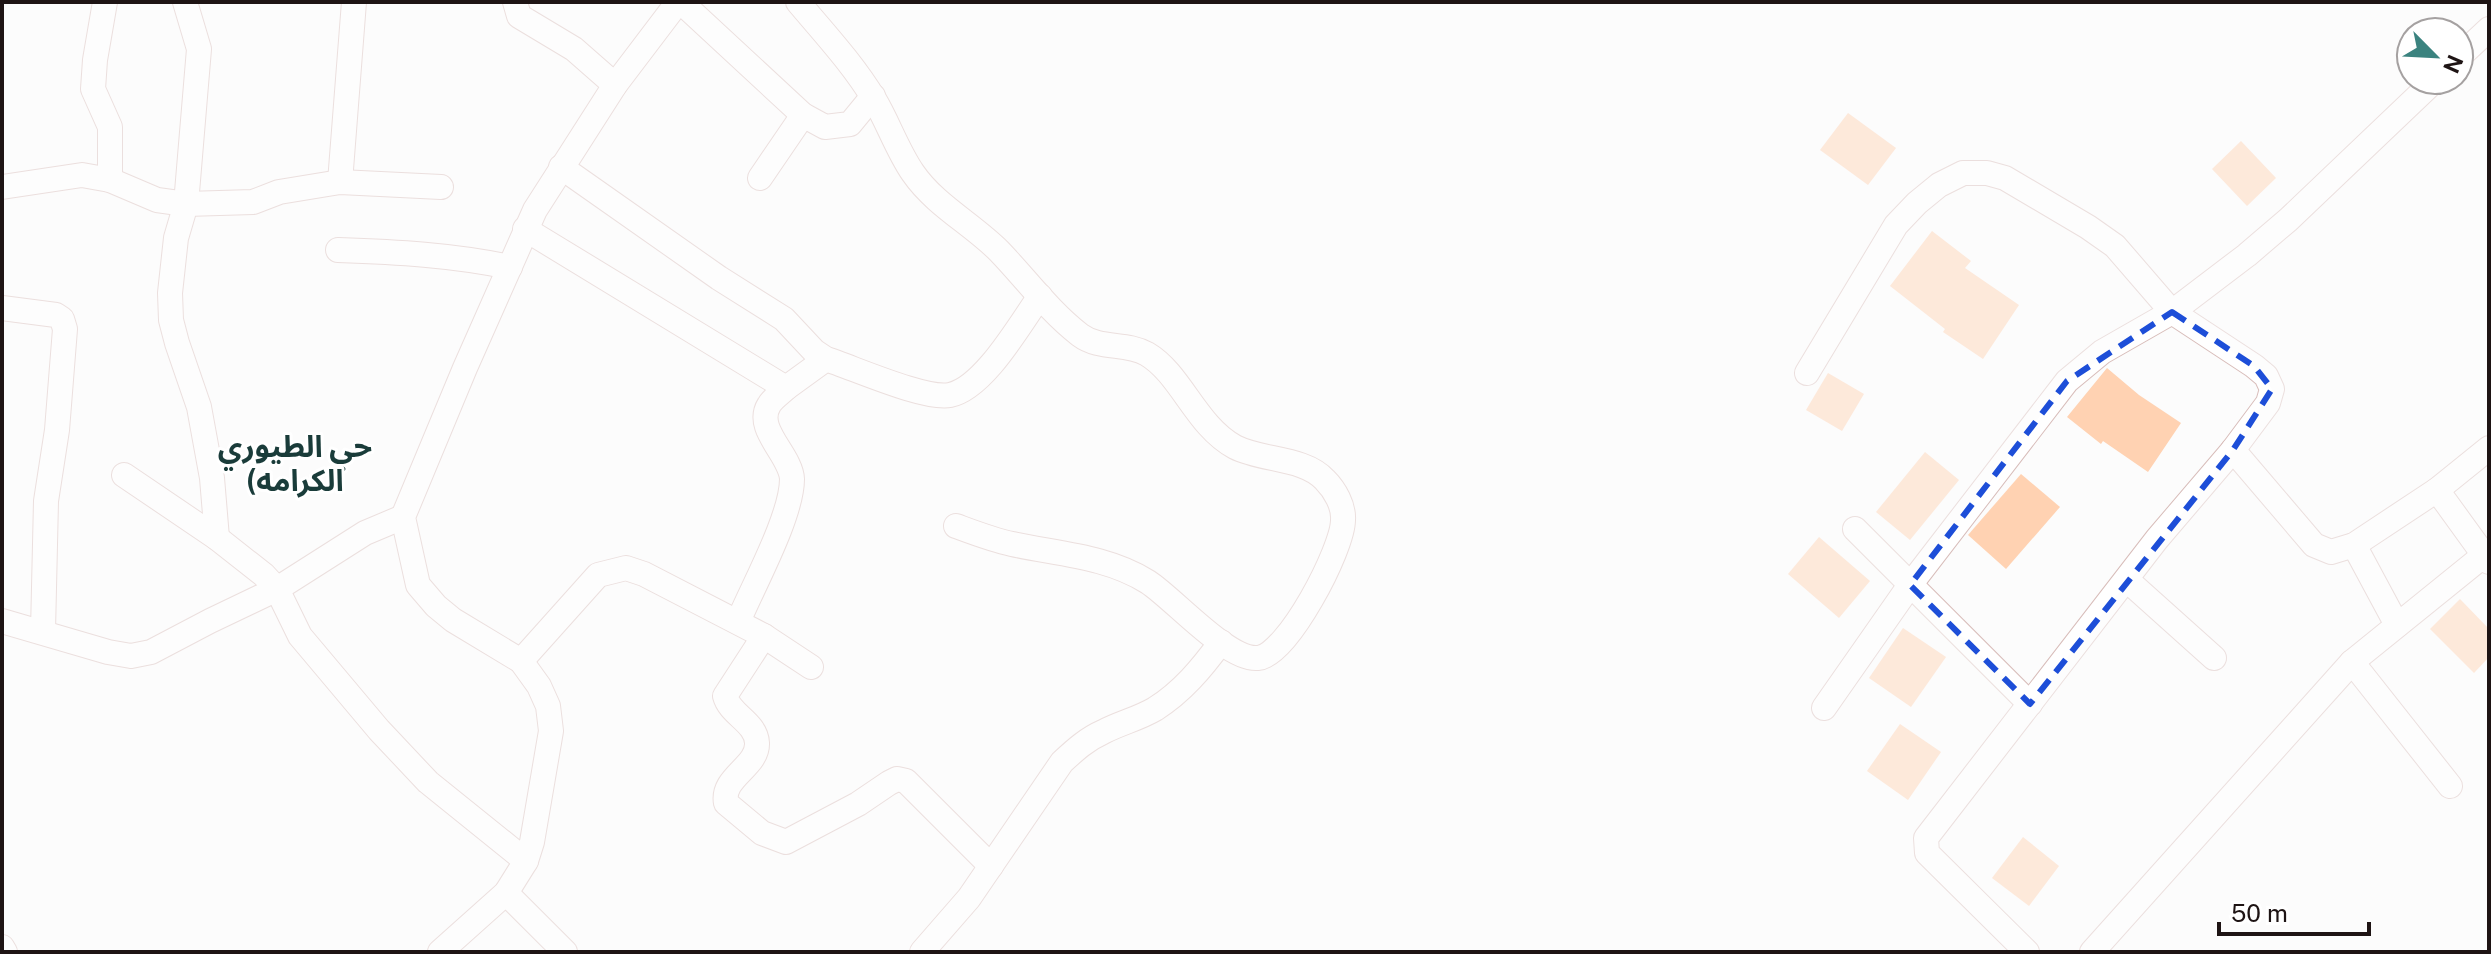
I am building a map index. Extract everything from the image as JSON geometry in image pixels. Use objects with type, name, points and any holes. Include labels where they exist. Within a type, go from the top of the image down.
[{"type":"street","points":[[105,2],[93,89],[110,127],[110,180]]},
{"type":"street","points":[[185,2],[199,49],[186,204],[173,258],[171,320],[199,407],[212,478],[217,538]]},
{"type":"street","points":[[340,182],[354,2]]},
{"type":"street","points":[[515,2],[519,16],[574,49],[615,85]]},
{"type":"street","points":[[440,952],[506,893],[526,861],[551,731],[548,706],[539,686],[521,661],[453,620],[418,585],[403,517],[525,229],[615,85],[680,2],[803,115],[825,127],[838,128],[850,124],[873,96]]},
{"type":"street","points":[[798,2],[873,96],[913,174],[999,251],[1081,336],[1100,345],[1130,347],[1163,366],[1188,402],[1222,439],[1255,456],[1298,465],[1324,478],[1339,499],[1344,519],[1338,548],[1290,634],[1273,653],[1261,658],[1251,658],[1221,642],[1148,582],[1121,569],[1074,555],[1010,544],[956,526]]},
{"type":"street","points":[[1824,708],[1910,585],[2067,381],[2102,352],[2172,312],[2288,220],[2418,96]]},
{"type":"street","points":[[760,178],[803,115]]},
{"type":"street","points":[[561,167],[719,278],[784,319],[814,351],[826,359],[918,392],[950,395],[967,388],[982,375],[1040,296]]},
{"type":"street","points":[[1807,373],[1896,225],[1928,194],[1963,173],[1987,173],[2005,178],[2115,246],[2172,312],[2254,366],[2266,376],[2272,389],[2268,403],[2233,450],[2174,517],[1931,831],[1925,845],[1927,853],[2027,952]]},
{"type":"street","points":[[2,187],[82,175],[110,180],[157,200],[186,204],[253,202],[279,192],[340,182],[441,187]]},
{"type":"street","points":[[525,229],[786,388]]},
{"type":"street","points":[[338,250],[417,252],[457,256],[510,267]]},
{"type":"street","points":[[2,308],[56,315],[62,319],[65,329],[57,430],[46,501],[43,631]]},
{"type":"street","points":[[738,622],[778,530],[792,483],[791,471],[765,422],[769,405],[786,388],[826,359]]},
{"type":"street","points":[[2233,450],[2314,545],[2331,552],[2354,545],[2437,490],[2489,448]]},
{"type":"street","points":[[124,475],[217,538],[277,589],[300,636],[379,730],[428,782],[526,861]]},
{"type":"street","points":[[2092,952],[2352,662],[2486,559],[2437,490]]},
{"type":"street","points":[[2,621],[108,652],[131,656],[151,652],[277,589],[365,533],[403,517]]},
{"type":"street","points":[[1855,529],[2030,704]]},
{"type":"street","points":[[2354,545],[2397,625]]},
{"type":"street","points":[[521,661],[598,575],[626,568],[644,574],[738,622],[811,667]]},
{"type":"street","points":[[2127,580],[2214,658]]},
{"type":"street","points":[[764,636],[725,696],[727,704],[755,734],[757,741],[756,751],[726,788],[726,803],[762,833],[786,842],[858,804],[889,783],[897,779],[906,781],[991,866]]},
{"type":"street","points":[[922,952],[969,898],[1062,762],[1092,738],[1154,709],[1180,690],[1202,668],[1221,642]]},
{"type":"street","points":[[2352,662],[2450,786]]},
{"type":"street","points":[[506,893],[565,952]]},
{"type":"street","points":[[2,947],[5,952]]},
{"type":"highlighted area","points":[[2172,312],[2254,366],[2272,389],[2233,450],[2030,704],[1910,585],[2067,381]]},
{"type":"building","points":[[1848,113],[1896,148],[1868,185],[1820,150]]},
{"type":"building","points":[[2241,141],[2276,178],[2247,206],[2212,169]]},
{"type":"building","points":[[1932,231],[1971,261],[1965,268],[2019,305],[1983,359],[1943,332],[1945,329],[1890,286]]},
{"type":"building","points":[[2107,368],[2139,395],[2181,423],[2148,472],[2103,441],[2101,444],[2067,417]]},
{"type":"building","points":[[1828,373],[1864,394],[1842,431],[1806,410]]},
{"type":"building","points":[[1925,452],[1959,480],[1910,540],[1876,512]]},
{"type":"building","points":[[2021,474],[2060,507],[2006,569],[1968,535]]},
{"type":"building","points":[[1819,537],[1870,581],[1839,618],[1788,574]]},
{"type":"building","points":[[2460,599],[2489,629],[2489,657],[2474,673],[2430,629]]},
{"type":"building","points":[[1903,628],[1946,657],[1911,707],[1869,678]]},
{"type":"building","points":[[1900,724],[1941,752],[1908,800],[1867,771]]},
{"type":"building","points":[[2023,837],[2059,866],[2029,906],[1992,878]]},
{"type":"district","name":"حي الطيوري (الكرامه","points":[[295,464]]}]
